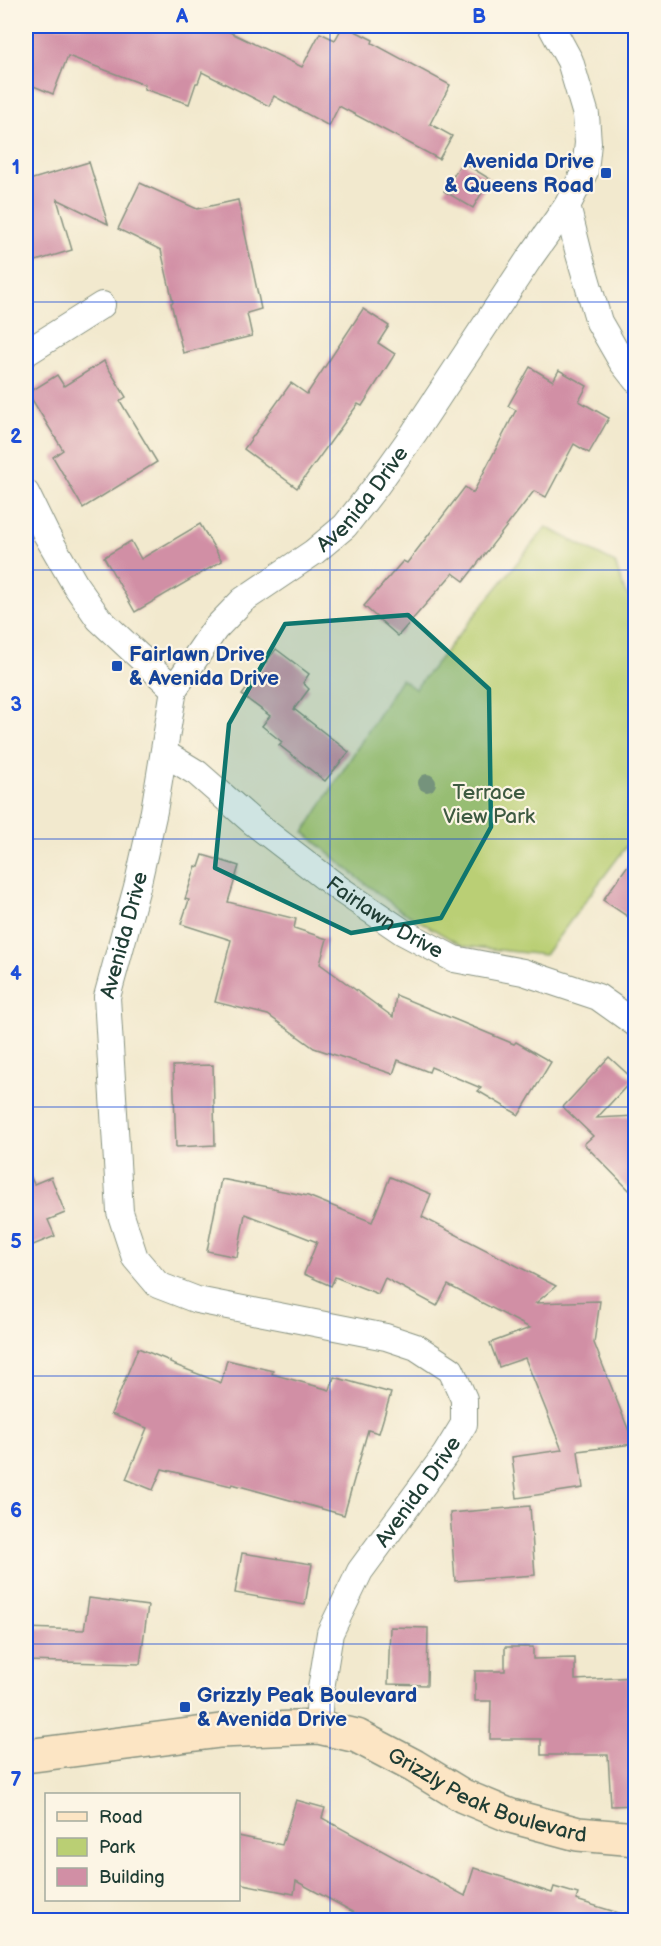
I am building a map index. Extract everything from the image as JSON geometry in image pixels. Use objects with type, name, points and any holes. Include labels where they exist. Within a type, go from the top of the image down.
[{"type":"street","name":"Avenida Drive","points":[[318,1727],[320,1695],[330,1633],[360,1571],[445,1455],[464,1424],[464,1399],[451,1370],[416,1347],[386,1337],[197,1300],[158,1285],[135,1258],[120,1212],[107,997],[137,887],[164,753],[174,689],[215,628],[243,600],[314,552],[345,526],[414,433],[528,260],[567,206],[585,171],[588,143],[586,115],[570,61],[550,26]]},
{"type":"street","points":[[567,206],[600,322],[622,362],[636,380]]},
{"type":"street","points":[[26,353],[102,305]]},
{"type":"street","points":[[26,493],[76,586],[99,619],[174,689]]},
{"type":"street","name":"Fairlawn Drive","points":[[164,753],[197,773],[254,823],[341,890],[403,932],[454,959],[523,972],[598,997],[636,1024]]},
{"type":"street","name":"Grizzly Peak Boulevard","points":[[26,1756],[220,1731],[318,1727],[357,1736],[414,1766],[463,1796],[511,1816],[578,1834],[636,1839]]},
{"type":"highlighted area","points":[[408,615],[489,689],[491,827],[441,918],[351,933],[215,868],[229,724],[285,624]]},
{"type":"green space","name":"Terrace View Park","points":[[546,527],[615,563],[625,592],[635,605],[635,835],[545,955],[462,946],[400,910],[304,832],[401,679],[415,689]]},
{"type":"building","points":[[26,26],[217,26],[302,67],[320,33],[335,40],[345,26],[450,85],[430,124],[452,136],[439,159],[339,106],[329,126],[274,96],[269,106],[202,72],[189,104],[144,89],[145,85],[68,56],[53,94],[26,83]]},
{"type":"building","points":[[89,162],[108,224],[57,199],[72,250],[26,264],[26,181]]},
{"type":"building","points":[[462,162],[490,179],[473,208],[444,191]]},
{"type":"building","points":[[140,183],[197,209],[238,200],[261,309],[247,313],[252,336],[183,353],[161,250],[118,229]]},
{"type":"building","points":[[363,309],[389,326],[378,343],[395,354],[362,406],[358,404],[297,488],[244,449],[291,383],[307,394]]},
{"type":"building","points":[[104,361],[126,397],[120,401],[157,462],[83,508],[53,457],[63,450],[28,393],[57,375],[64,386]]},
{"type":"building","points":[[530,367],[553,381],[559,370],[587,386],[579,401],[609,418],[589,453],[574,444],[546,497],[534,491],[464,581],[453,573],[398,636],[364,606],[403,561],[407,563],[465,487],[473,493],[516,410],[508,406]]},
{"type":"building","points":[[200,524],[222,561],[135,612],[104,557],[131,541],[141,559]]},
{"type":"building","points":[[276,649],[309,674],[303,683],[309,689],[294,709],[349,752],[325,781],[279,745],[282,742],[262,726],[270,716],[242,695]]},
{"type":"building","points":[[636,854],[636,922],[603,900]]},
{"type":"building","points":[[203,855],[239,866],[228,902],[296,919],[294,928],[327,939],[320,964],[393,1017],[396,995],[514,1044],[516,1042],[551,1062],[519,1115],[478,1091],[481,1088],[431,1067],[429,1072],[398,1060],[393,1074],[314,1048],[268,1015],[215,1002],[231,940],[181,924],[189,900],[185,899],[196,866],[199,867]]},
{"type":"building","points":[[609,1057],[633,1079],[597,1118],[636,1116],[636,1197],[584,1144],[593,1136],[563,1107]]},
{"type":"building","points":[[213,1065],[215,1145],[176,1147],[173,1066]]},
{"type":"building","points":[[26,1167],[34,1184],[51,1177],[65,1213],[48,1220],[55,1236],[26,1248]]},
{"type":"building","points":[[390,1177],[431,1194],[422,1217],[556,1286],[536,1303],[600,1301],[594,1343],[634,1444],[578,1451],[583,1488],[517,1498],[512,1457],[562,1450],[525,1358],[499,1367],[490,1343],[530,1328],[448,1285],[437,1306],[385,1278],[378,1294],[335,1277],[331,1286],[304,1274],[317,1242],[245,1214],[237,1257],[207,1251],[221,1179],[308,1196],[372,1222]]},
{"type":"building","points":[[138,1348],[221,1383],[227,1360],[273,1371],[272,1374],[330,1390],[334,1377],[391,1393],[379,1433],[368,1430],[344,1515],[232,1484],[231,1486],[162,1469],[153,1490],[126,1479],[147,1428],[111,1414]]},
{"type":"building","points":[[530,1506],[535,1575],[455,1581],[450,1513]]},
{"type":"building","points":[[242,1553],[312,1564],[305,1605],[235,1593]]},
{"type":"building","points":[[89,1598],[148,1606],[140,1664],[26,1661],[26,1628],[84,1630]]},
{"type":"building","points":[[390,1627],[428,1628],[427,1685],[388,1684]]},
{"type":"building","points":[[505,1647],[533,1647],[533,1659],[575,1658],[575,1680],[636,1677],[636,1805],[611,1806],[608,1755],[541,1755],[541,1739],[490,1739],[491,1701],[475,1701],[475,1671],[505,1671]]},
{"type":"building","points":[[296,1800],[325,1808],[322,1818],[465,1896],[474,1868],[552,1893],[554,1887],[578,1894],[576,1900],[622,1914],[621,1920],[368,1920],[296,1881],[294,1894],[240,1883],[240,1836],[282,1845]]},
{"type":"place","name":"Avenida Drive & Queens Road","points":[[606,173]]},
{"type":"place","name":"Fairlawn Drive & Avenida Drive","points":[[117,666]]},
{"type":"place","name":"Grizzly Peak Boulevard & Avenida Drive","points":[[185,1707]]}]
